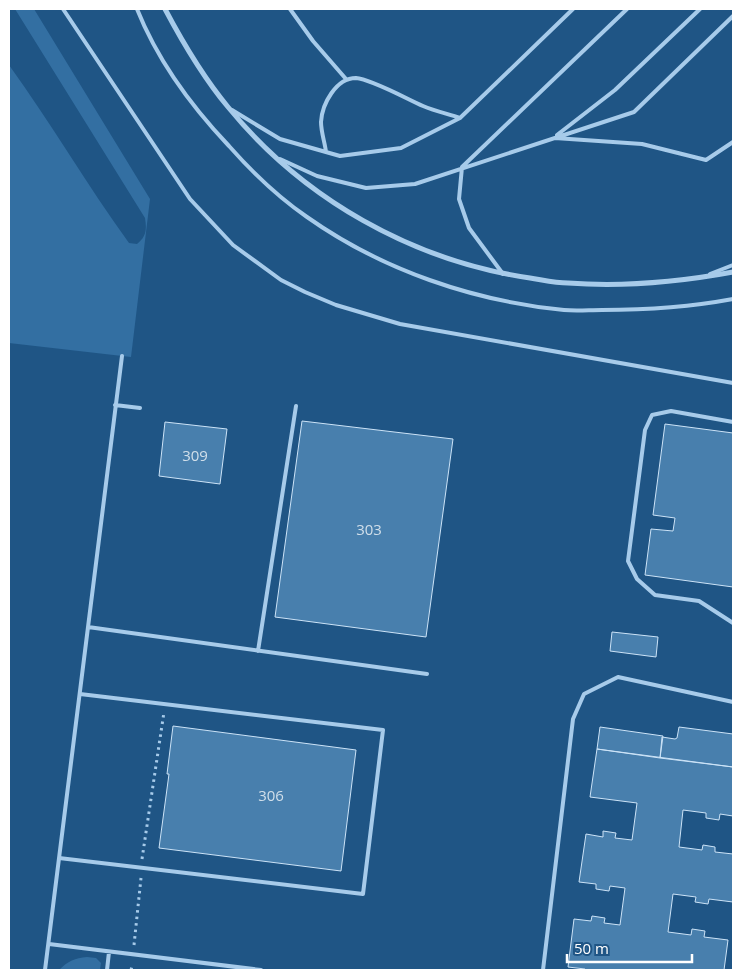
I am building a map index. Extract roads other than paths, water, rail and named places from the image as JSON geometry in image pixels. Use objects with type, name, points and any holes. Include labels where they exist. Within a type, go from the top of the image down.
[{"type":"street","points":[[165,9],[194,60],[228,108],[273,156],[322,196],[379,230],[441,257],[504,274],[567,284],[633,284],[699,278],[733,272]]},
{"type":"lane","points":[[62,9],[190,199],[233,245],[281,280],[336,305],[400,324],[733,383]]},
{"type":"lane","points":[[137,9],[172,75],[208,124],[255,175],[307,217],[366,254],[432,282],[498,300],[565,310],[634,310],[702,304],[733,299]]},
{"type":"lane","points":[[290,9],[313,41],[346,79]]},
{"type":"lane","points":[[228,108],[280,139],[340,156],[402,148],[460,118],[573,9]]},
{"type":"lane","points":[[504,274],[469,228],[459,198],[462,167],[627,9]]},
{"type":"lane","points":[[553,138],[615,90],[700,9]]},
{"type":"lane","points":[[273,156],[317,176],[366,188],[415,184],[634,112],[733,16]]},
{"type":"lane","points":[[326,152],[321,122],[325,105],[334,90],[346,79],[358,78],[369,81],[425,106],[460,118]]},
{"type":"lane","points":[[553,138],[642,144],[706,160],[733,142]]},
{"type":"lane","points":[[699,278],[733,265]]},
{"type":"lane","points":[[45,970],[122,356]]},
{"type":"lane","points":[[115,405],[140,408]]},
{"type":"lane","points":[[258,651],[296,406]]},
{"type":"lane","points":[[733,422],[672,411],[652,416],[645,430],[628,561],[638,579],[655,595],[698,601],[733,623]]},
{"type":"lane","points":[[88,627],[427,674]]},
{"type":"lane","points":[[543,970],[573,719],[584,694],[618,677],[733,702]]},
{"type":"lane","points":[[59,858],[363,894],[383,730],[80,694]]},
{"type":"lane","points":[[49,944],[261,970]]},
{"type":"lane","points":[[107,970],[109,952]]}]
